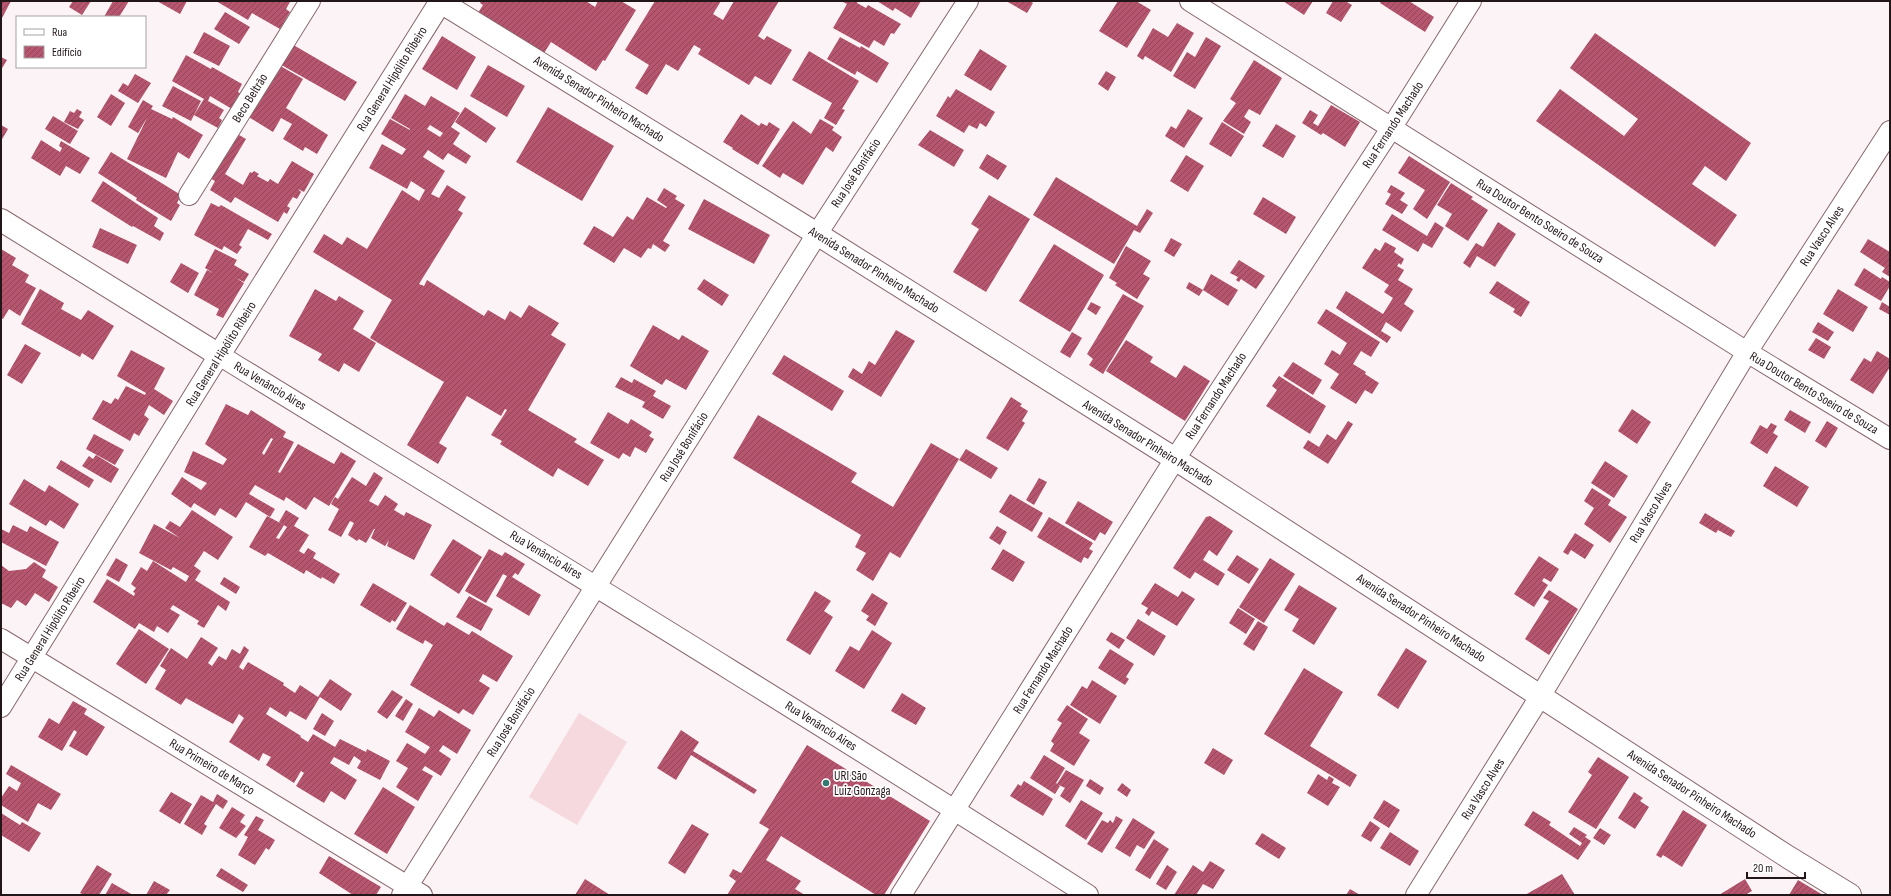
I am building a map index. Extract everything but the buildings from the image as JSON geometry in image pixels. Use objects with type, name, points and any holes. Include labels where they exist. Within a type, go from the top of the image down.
[{"type":"main road","name":"Avenida Senador Pinheiro Machado","points":[[440,1],[817,234],[1175,459],[1541,695],[1788,857],[1850,895]]},
{"type":"main road","name":"Rua General Hipólito Ribeiro","points":[[219,356],[440,1]]},
{"type":"main road","name":"Rua Venâncio Aires","points":[[1,220],[219,356]]},
{"type":"street","name":"Beco Beltrão","points":[[189,195],[310,1]]},
{"type":"street","name":"Rua José Bonifácio","points":[[411,892],[597,586],[817,234],[968,1]]},
{"type":"street","name":"Rua Doutor Bento Soeiro de Souza","points":[[1190,1],[1747,352],[1890,439]]},
{"type":"street","name":"Rua Fernando Machado","points":[[901,895],[956,810],[1175,459],[1392,127],[1471,1]]},
{"type":"street","name":"Rua Vasco Alves","points":[[1416,895],[1541,695],[1747,352],[1890,131]]},
{"type":"street","name":"Rua Venâncio Aires","points":[[219,356],[597,586],[956,810],[1088,895]]},
{"type":"street","name":"Rua General Hipólito Ribeiro","points":[[1,708],[219,356]]},
{"type":"street","name":"Rua Primeiro de Março","points":[[1,639],[411,892]]},
{"type":"shaded area","points":[[579,713],[627,742],[577,825],[529,797]]},
{"type":"place","name":"URI São Luiz Gonzaga","points":[[826,783]]}]
